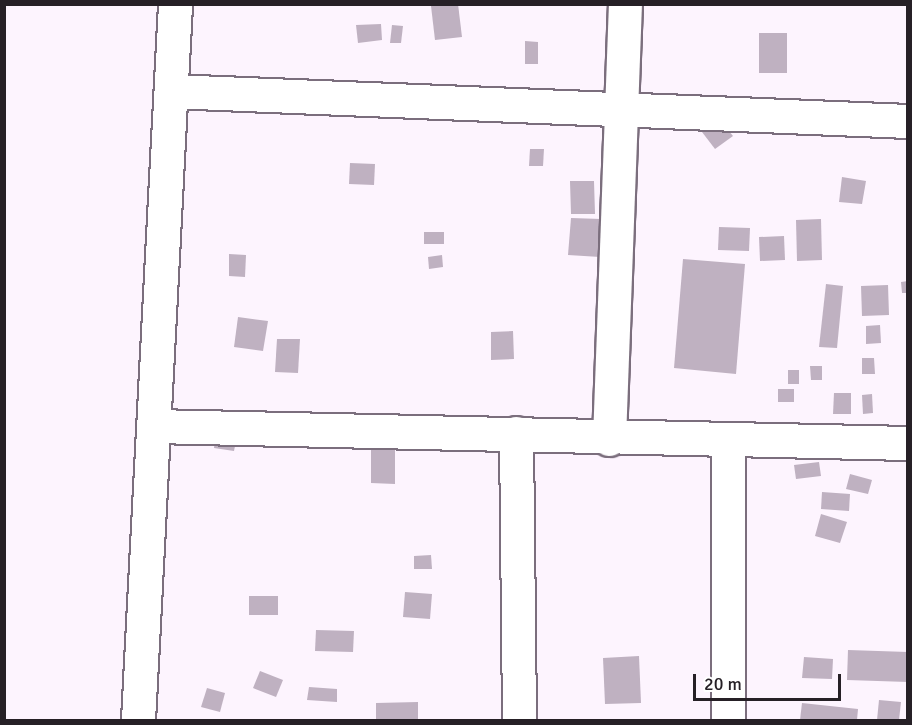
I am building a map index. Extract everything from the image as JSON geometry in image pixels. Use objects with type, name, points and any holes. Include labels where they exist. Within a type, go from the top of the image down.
[{"type":"street","points":[[138,720],[175,4]]},
{"type":"street","points":[[609,439],[625,4]]},
{"type":"street","points":[[171,91],[621,112],[908,121]]},
{"type":"street","points":[[153,426],[516,433],[609,439],[908,443]]},
{"type":"street","points":[[516,433],[519,720]]},
{"type":"street","points":[[728,441],[728,720]]},
{"type":"building","points":[[458,4],[462,37],[435,40],[431,6]]},
{"type":"building","points":[[381,24],[382,40],[358,43],[356,25]]},
{"type":"building","points":[[392,25],[403,26],[401,43],[390,43]]},
{"type":"building","points":[[759,33],[787,33],[787,73],[759,73]]},
{"type":"building","points":[[525,41],[538,42],[538,64],[525,64]]},
{"type":"building","points":[[719,119],[733,136],[715,149],[702,132]]},
{"type":"building","points":[[530,149],[544,149],[543,166],[529,166]]},
{"type":"building","points":[[350,163],[375,164],[374,185],[349,184]]},
{"type":"building","points":[[842,177],[866,181],[862,204],[839,202]]},
{"type":"building","points":[[570,181],[594,181],[595,214],[571,214]]},
{"type":"building","points":[[571,218],[601,219],[600,257],[568,255]]},
{"type":"building","points":[[821,219],[822,260],[797,261],[796,220]]},
{"type":"building","points":[[719,227],[750,228],[749,251],[718,250]]},
{"type":"building","points":[[424,232],[444,232],[444,244],[424,244]]},
{"type":"building","points":[[784,236],[785,260],[760,261],[759,237]]},
{"type":"building","points":[[229,254],[246,255],[245,277],[229,276]]},
{"type":"building","points":[[442,255],[443,267],[429,269],[428,257]]},
{"type":"building","points":[[683,259],[745,264],[736,374],[674,368]]},
{"type":"building","points":[[908,281],[908,293],[902,293],[901,282]]},
{"type":"building","points":[[826,284],[843,286],[837,348],[819,347]]},
{"type":"building","points":[[888,285],[889,315],[862,316],[861,286]]},
{"type":"building","points":[[238,317],[268,321],[263,351],[234,347]]},
{"type":"building","points":[[880,325],[881,343],[866,344],[866,326]]},
{"type":"building","points":[[513,331],[514,359],[491,360],[491,332]]},
{"type":"building","points":[[277,339],[300,339],[298,373],[275,372]]},
{"type":"building","points":[[862,358],[874,358],[875,374],[862,374]]},
{"type":"building","points":[[810,366],[822,366],[822,380],[811,380]]},
{"type":"building","points":[[788,370],[799,370],[799,384],[788,384]]},
{"type":"building","points":[[778,389],[794,389],[794,402],[778,402]]},
{"type":"building","points":[[834,393],[851,393],[851,414],[833,414]]},
{"type":"building","points":[[872,394],[873,413],[863,414],[862,395]]},
{"type":"building","points":[[216,433],[237,436],[234,451],[214,448]]},
{"type":"building","points":[[371,448],[395,449],[395,484],[371,483]]},
{"type":"building","points":[[819,462],[821,476],[796,479],[794,465]]},
{"type":"building","points":[[850,474],[872,480],[868,494],[846,489]]},
{"type":"building","points":[[822,492],[850,494],[849,511],[821,509]]},
{"type":"building","points":[[821,514],[847,522],[840,543],[815,536]]},
{"type":"building","points":[[431,555],[432,569],[414,569],[414,556]]},
{"type":"building","points":[[405,592],[432,594],[430,619],[403,617]]},
{"type":"building","points":[[249,596],[278,596],[278,615],[249,615]]},
{"type":"building","points":[[316,630],[354,631],[353,652],[315,651]]},
{"type":"building","points":[[848,650],[908,652],[908,682],[847,680]]},
{"type":"building","points":[[639,656],[641,703],[605,704],[603,658]]},
{"type":"building","points":[[804,657],[833,659],[832,679],[802,678]]},
{"type":"building","points":[[260,671],[283,680],[276,697],[253,688]]},
{"type":"building","points":[[309,687],[337,689],[337,702],[307,700]]},
{"type":"building","points":[[207,688],[225,693],[220,712],[201,707]]},
{"type":"building","points":[[879,700],[901,702],[899,720],[877,720]]},
{"type":"building","points":[[418,702],[418,720],[376,720],[376,703]]},
{"type":"building","points":[[802,703],[858,709],[857,720],[800,720]]}]
